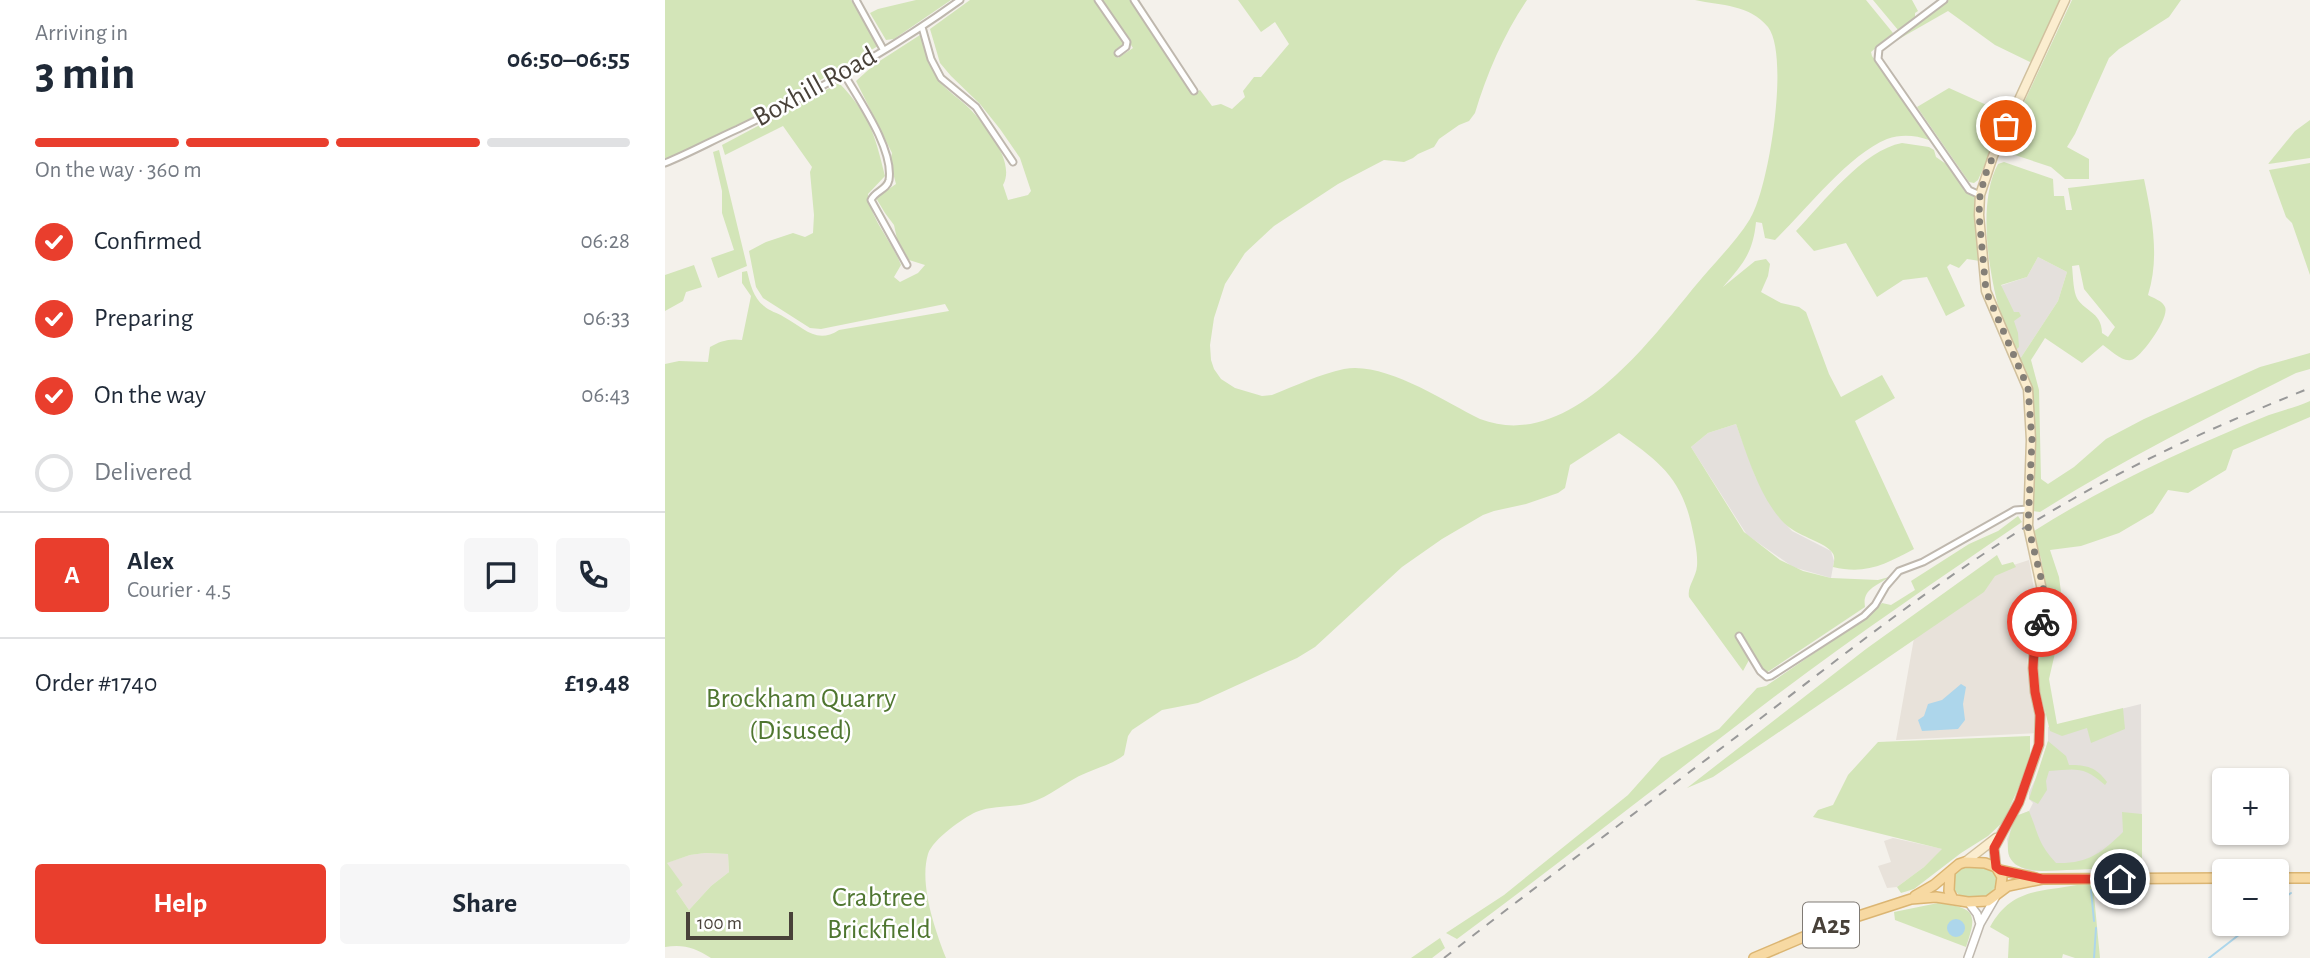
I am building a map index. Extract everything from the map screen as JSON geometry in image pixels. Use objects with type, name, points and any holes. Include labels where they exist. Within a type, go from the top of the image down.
[{"type":"main road","points":[[1998,894],[2002,877],[1994,848],[2019,802],[2039,744],[2040,715],[2033,668],[2034,651],[2045,604],[2030,537],[2028,509],[2032,440],[2028,388],[1986,291],[1979,215],[1980,195],[1993,156],[2065,0]]},
{"type":"main road","points":[[2000,835],[1950,872],[1949,891],[1953,899],[1968,902],[1988,901],[2008,886],[2042,879],[2212,878]]},
{"type":"main road","points":[[1965,862],[1985,863],[1998,869],[2042,879]]},
{"type":"main road","name":"A25","points":[[1754,958],[1835,924],[1911,899],[1934,886],[1950,872]]},
{"type":"main road","points":[[2289,878],[2310,878]]},
{"type":"main road","name":"A25","points":[[1911,899],[1953,899]]},
{"type":"street","points":[[856,0],[883,49]]},
{"type":"street","name":"Boxhill Road","points":[[665,163],[777,110],[843,74],[922,27],[960,0]]},
{"type":"street","points":[[1098,0],[1127,42],[1126,47],[1118,53]]},
{"type":"street","points":[[1134,0],[1194,91]]},
{"type":"street","points":[[1944,0],[1879,49],[1878,59],[1969,190],[1980,195]]},
{"type":"street","points":[[922,27],[931,59],[941,78],[976,107],[1013,162]]},
{"type":"street","points":[[843,74],[876,128],[886,152],[890,179],[871,200],[907,265]]},
{"type":"street","points":[[1738,636],[1760,671],[1767,677],[1771,676],[1864,616],[1899,571],[1934,556],[2015,510],[2028,509]]},
{"type":"street","points":[[1968,958],[1980,924],[1998,894]]},
{"type":"street","points":[[1968,902],[1977,914],[1980,924]]},
{"type":"shaded area","points":[[2038,257],[2067,272],[2058,301],[2020,359],[1994,288],[2027,277]]},
{"type":"shaded area","points":[[1736,424],[1756,478],[1779,517],[1792,531],[1831,551],[1834,561],[1831,578],[1793,567],[1747,535],[1691,447],[1708,433]]},
{"type":"shaded area","points":[[2029,560],[2036,601],[2027,663],[2038,733],[1896,740],[1914,638],[1998,570]]},
{"type":"shaded area","points":[[2141,704],[2142,867],[2029,871],[2015,864],[2009,856],[2007,839],[2016,816],[2029,811],[2033,803],[2029,799],[2029,792],[2038,774],[2048,741],[2048,727]]},
{"type":"shaded area","points":[[1893,838],[1943,849],[1897,887],[1887,888],[1878,866],[1891,862],[1884,841]]},
{"type":"shaded area","points":[[705,853],[728,854],[729,872],[711,886],[689,910],[676,891],[683,885],[666,863]]},
{"type":"green space","points":[[665,0],[851,0],[878,46],[773,108],[665,160]]},
{"type":"green space","points":[[916,0],[951,0],[894,39],[886,40],[870,13]]},
{"type":"green space","points":[[970,0],[1095,0],[1123,40],[1123,44],[1114,51],[1118,58],[1133,48],[1101,0],[1130,0],[1192,94],[1200,90],[1212,106],[1221,104],[1232,109],[1245,97],[1243,91],[1254,77],[1261,77],[1289,44],[1275,22],[1261,32],[1238,0],[1527,0],[1504,40],[1475,113],[1469,121],[1439,139],[1434,147],[1413,158],[1404,162],[1384,160],[1338,184],[1274,226],[1245,253],[1225,284],[1214,318],[1210,345],[1211,360],[1221,379],[1235,388],[1262,396],[1272,395],[1335,371],[1360,368],[1413,384],[1480,419],[1513,425],[1544,421],[1574,407],[1630,362],[1744,228],[1757,203],[1770,152],[1774,122],[1777,65],[1774,42],[1768,27],[1752,14],[1735,7],[1695,0],[1866,0],[1893,33],[1871,52],[1872,56],[1930,136],[1929,140],[1897,136],[1872,147],[1828,184],[1775,240],[1765,238],[1762,223],[1756,222],[1746,258],[1723,287],[1755,261],[1766,259],[1770,264],[1761,292],[1806,312],[1829,374],[1841,397],[1882,375],[1895,398],[1855,421],[1914,549],[1866,569],[1833,567],[1834,557],[1831,551],[1789,528],[1775,513],[1755,476],[1736,424],[1708,433],[1691,447],[1744,532],[1780,560],[1803,571],[1831,578],[1878,580],[1889,577],[1868,592],[1865,607],[1766,673],[1740,634],[1736,637],[1749,660],[1743,671],[1689,597],[1697,556],[1691,523],[1680,493],[1656,461],[1619,433],[1570,465],[1565,488],[1558,493],[1483,515],[1442,539],[1402,567],[1315,647],[1297,658],[1198,703],[1162,710],[1132,730],[1124,755],[1115,761],[1079,776],[1037,800],[1023,805],[982,810],[949,830],[928,854],[925,879],[937,934],[946,958],[711,958],[689,948],[665,947],[665,364],[679,361],[708,362],[710,347],[725,340],[742,340],[751,296],[742,283],[742,272],[747,271],[760,303],[817,335],[949,311],[945,304],[821,329],[810,328],[763,298],[756,287],[749,251],[793,233],[805,237],[813,233],[812,167],[783,126],[725,155],[722,145],[839,83],[865,116],[878,149],[885,176],[868,194],[877,221],[901,265],[894,277],[900,282],[918,273],[925,265],[909,260],[897,239],[894,225],[876,198],[896,184],[890,162],[892,153],[856,81],[875,64],[920,35],[938,80],[970,109],[997,145],[1006,166],[1003,185],[1008,200],[1028,195],[1031,191],[1020,158],[1000,129],[940,63],[930,29]],"holes":[[[728,854],[729,872],[711,886],[689,910],[676,891],[683,885],[667,863],[690,855]]]},
{"type":"green space","points":[[1873,0],[1912,0],[1918,11],[1915,18],[1898,30]]},
{"type":"green space","points":[[1949,0],[2062,0],[2035,58],[2030,62],[1995,45],[1948,11],[1892,43]]},
{"type":"green space","points":[[2072,0],[2181,0],[2169,17],[2109,58],[2067,147],[2089,159],[2089,179],[2065,179],[2051,167],[2004,149]]},
{"type":"green space","points":[[1949,88],[2000,111],[1998,115],[2001,117],[1990,142],[1994,144],[1978,180],[1974,183],[1969,182],[1917,107]]},
{"type":"green space","points":[[2310,120],[2310,158],[2268,164],[2295,131]]},
{"type":"green space","points":[[1902,143],[1934,150],[1936,157],[1946,164],[1976,197],[1980,261],[1967,259],[1959,268],[1950,264],[1947,267],[1965,306],[1946,316],[1927,277],[1903,280],[1877,297],[1846,243],[1814,251],[1796,231],[1858,167],[1887,148]]},
{"type":"green space","points":[[719,150],[747,266],[718,278],[711,258],[734,250],[722,213],[722,191],[713,152]]},
{"type":"green space","points":[[2004,162],[2053,179],[2054,196],[2064,196],[2066,210],[2072,210],[2068,188],[2144,179],[2150,208],[2154,266],[2148,295],[2162,303],[2165,312],[2159,328],[2147,345],[2136,358],[2127,360],[2103,345],[2082,363],[2045,338],[2031,360],[2039,390],[2041,479],[2048,484],[2074,467],[2106,439],[2260,367],[2310,353],[2310,369],[2296,373],[2166,439],[2040,512],[2031,511],[2031,389],[2020,359],[2058,301],[2067,272],[2038,257],[2027,277],[2001,285],[2014,312],[2019,312],[2021,316],[2014,321],[2019,347],[2016,350],[1998,305],[1988,253],[1988,196],[1998,164]],"holes":[[[2079,265],[2084,289],[2115,327],[2108,337],[2102,333],[2099,320],[2076,296],[2072,266]]]},
{"type":"green space","points":[[2310,163],[2310,275],[2292,223],[2286,217],[2269,170]]},
{"type":"green space","points":[[694,265],[702,287],[686,292],[683,301],[665,311],[665,275]]},
{"type":"green space","points":[[2310,401],[2310,417],[2233,450],[2226,470],[2188,493],[2168,490],[2153,513],[2119,533],[2081,546],[2050,550],[2059,577],[2064,614],[2049,679],[2057,724],[2123,708],[2125,729],[2091,743],[2087,728],[2062,736],[2050,731],[2039,687],[2038,665],[2049,607],[2034,531],[2149,468],[2269,415]]},
{"type":"green space","points":[[2018,516],[2022,522],[1801,677],[1457,939],[1446,933],[1504,895],[1628,795],[1661,758],[1719,729],[1757,688],[1766,686],[1867,617],[1882,603],[1891,605],[1915,590],[1911,581],[1969,544],[1998,531]]},
{"type":"green space","points":[[1997,555],[2002,565],[2013,562],[2016,567],[1995,576],[1984,592],[1713,777],[1687,788],[1866,649]]},
{"type":"green space","points":[[2030,736],[2030,762],[2003,822],[1988,836],[1914,889],[1901,893],[1897,887],[1924,867],[1942,849],[1813,817],[1818,810],[1833,805],[1848,775],[1878,742]]},
{"type":"green space","points":[[2048,741],[2066,756],[2069,765],[2086,766],[2095,770],[2107,782],[2105,785],[2079,770],[2049,771],[2047,790],[2038,804],[2029,799]]},
{"type":"green space","points":[[2029,811],[2042,844],[2056,863],[2077,862],[2093,856],[2123,832],[2122,812],[2142,814],[2142,867],[2042,871],[2019,866],[2012,861],[2009,854],[2009,837],[2016,816]]},
{"type":"green space","points":[[1965,866],[1983,868],[1998,877],[1997,884],[1988,895],[1969,899],[1957,893],[1953,877]]},
{"type":"green space","points":[[2077,885],[2093,885],[2100,958],[2075,958],[2063,954],[2062,958],[2008,958],[2009,938],[1990,927],[2007,905],[2027,894]]},
{"type":"green space","points":[[1938,903],[1960,907],[1970,914],[1972,926],[1966,947],[1895,920],[1894,912]]},
{"type":"green space","points":[[1440,938],[1445,948],[1432,958],[1411,958]]},
{"type":"water","points":[[1961,684],[1966,687],[1963,704],[1965,720],[1958,729],[1922,731],[1918,720],[1924,716],[1928,704],[1942,700]]},
{"type":"water","points":[[1956,919],[1962,922],[1965,928],[1962,934],[1956,937],[1950,934],[1947,928],[1950,922]]},
{"type":"waterway","points":[[2091,890],[2094,921]]},
{"type":"waterway","points":[[2094,958],[2096,928]]},
{"type":"waterway","points":[[2209,958],[2237,936]]},
{"type":"railway","points":[[1444,958],[1868,636],[1988,551],[2071,500],[2129,469],[2219,426],[2310,388]]},
{"type":"way so far","points":[[2006,126],[1986,173],[1980,195],[1979,215],[1986,291],[2028,388],[2032,440],[2028,526],[2043,586],[2045,604],[2042,622]]},
{"type":"route","points":[[2042,622],[2034,651],[2033,668],[2040,715],[2039,744],[2019,802],[1994,848],[1996,867],[2042,879],[2120,879]]},
{"type":"park label","name":"Brockham Quarry (Disused)","points":[[801,715]]},
{"type":"park label","name":"Crabtree Brickfield","points":[[879,914]]}]
